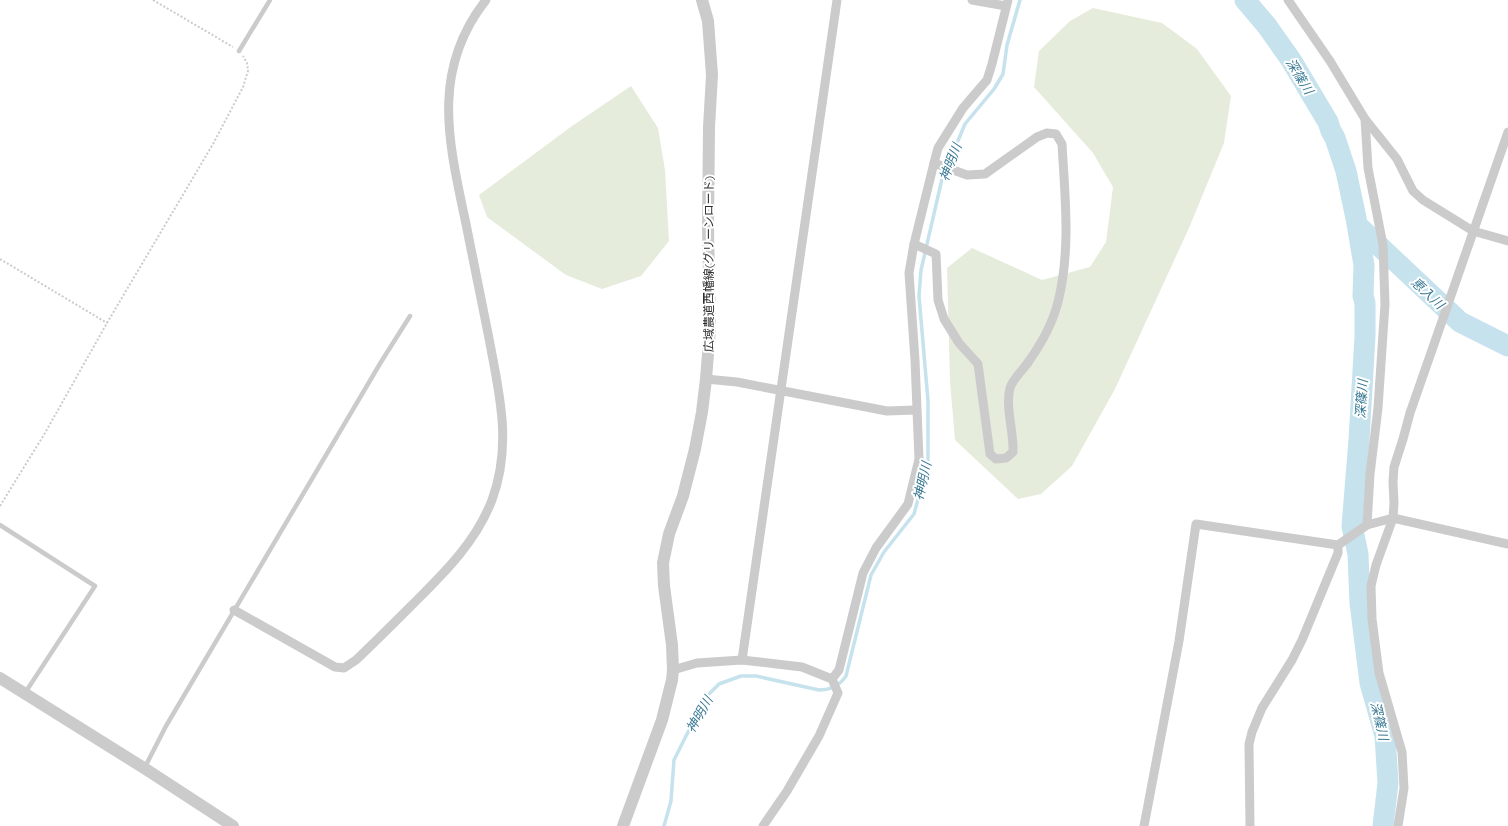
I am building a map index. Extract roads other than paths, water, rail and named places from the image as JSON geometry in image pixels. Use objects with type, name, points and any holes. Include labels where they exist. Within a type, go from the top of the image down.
[{"type":"street","points":[[234,610],[335,667],[344,668],[356,660],[447,570],[478,530],[492,500],[500,475],[504,444],[500,394],[456,178],[448,123],[448,96],[452,69],[462,38],[475,14],[486,0]]},
{"type":"street","name":"広域農道西幡線(グリーンロード)","points":[[623,826],[662,720],[672,680],[673,670],[663,563],[669,534],[683,496],[695,449],[706,379],[710,329],[709,143],[712,75],[708,20],[702,0]]},
{"type":"street","points":[[742,660],[837,0]]},
{"type":"street","points":[[832,679],[839,670],[863,573],[876,548],[908,504],[919,459],[915,360],[909,273],[937,164],[938,148],[959,115],[987,80],[1007,3],[972,0]]},
{"type":"street","points":[[1288,0],[1330,61],[1366,119],[1397,159],[1413,191],[1423,200],[1472,231],[1508,241]]},
{"type":"street","points":[[1366,119],[1368,168],[1382,245],[1385,304],[1378,408],[1370,474],[1367,525]]},
{"type":"street","points":[[1398,826],[1404,788],[1402,752],[1379,673],[1373,634],[1371,586],[1376,565],[1393,518],[1394,466],[1410,413],[1472,231],[1508,132]]},
{"type":"street","points":[[916,245],[936,254],[938,300],[944,319],[959,343],[978,364],[990,454],[996,459],[1006,458],[1013,452],[1014,440],[1008,400],[1010,387],[1029,361],[1047,331],[1058,304],[1064,277],[1067,232],[1062,144],[1056,134],[1047,133],[1037,137],[985,174],[967,175],[937,164]]},
{"type":"street","points":[[706,379],[737,382],[887,411],[916,410]]},
{"type":"street","points":[[1144,826],[1178,648],[1196,524],[1338,545],[1367,525],[1393,518],[1508,544]]},
{"type":"street","points":[[1250,826],[1249,744],[1252,732],[1268,696],[1284,675],[1302,640],[1338,553],[1338,545]]},
{"type":"street","points":[[673,670],[697,663],[742,660],[802,667],[832,679],[838,693],[819,736],[787,791],[763,826]]},
{"type":"street","points":[[0,678],[144,768],[233,826]]},
{"type":"lane","points":[[239,51],[270,0]]},
{"type":"lane","points":[[144,768],[166,726],[234,610],[381,362],[410,316]]},
{"type":"lane","points":[[0,525],[94,586],[24,694]]},
{"type":"waterway","name":"神明川","points":[[664,826],[671,801],[674,760],[705,698],[719,684],[741,676],[756,676],[823,690],[838,684],[846,676],[871,575],[884,552],[914,514],[928,463],[928,401],[919,296],[921,270],[942,179],[965,124],[994,89],[1003,74],[1007,45],[1020,0]]},
{"type":"waterway","name":"深篠川","points":[[1245,0],[1267,26],[1291,60],[1328,122],[1346,171],[1364,265],[1363,296],[1365,303],[1365,336],[1352,526],[1358,554],[1360,603],[1370,683],[1385,736],[1388,783],[1383,826]]},
{"type":"waterway","name":"恵入川","points":[[1358,226],[1460,322],[1508,346]]}]
